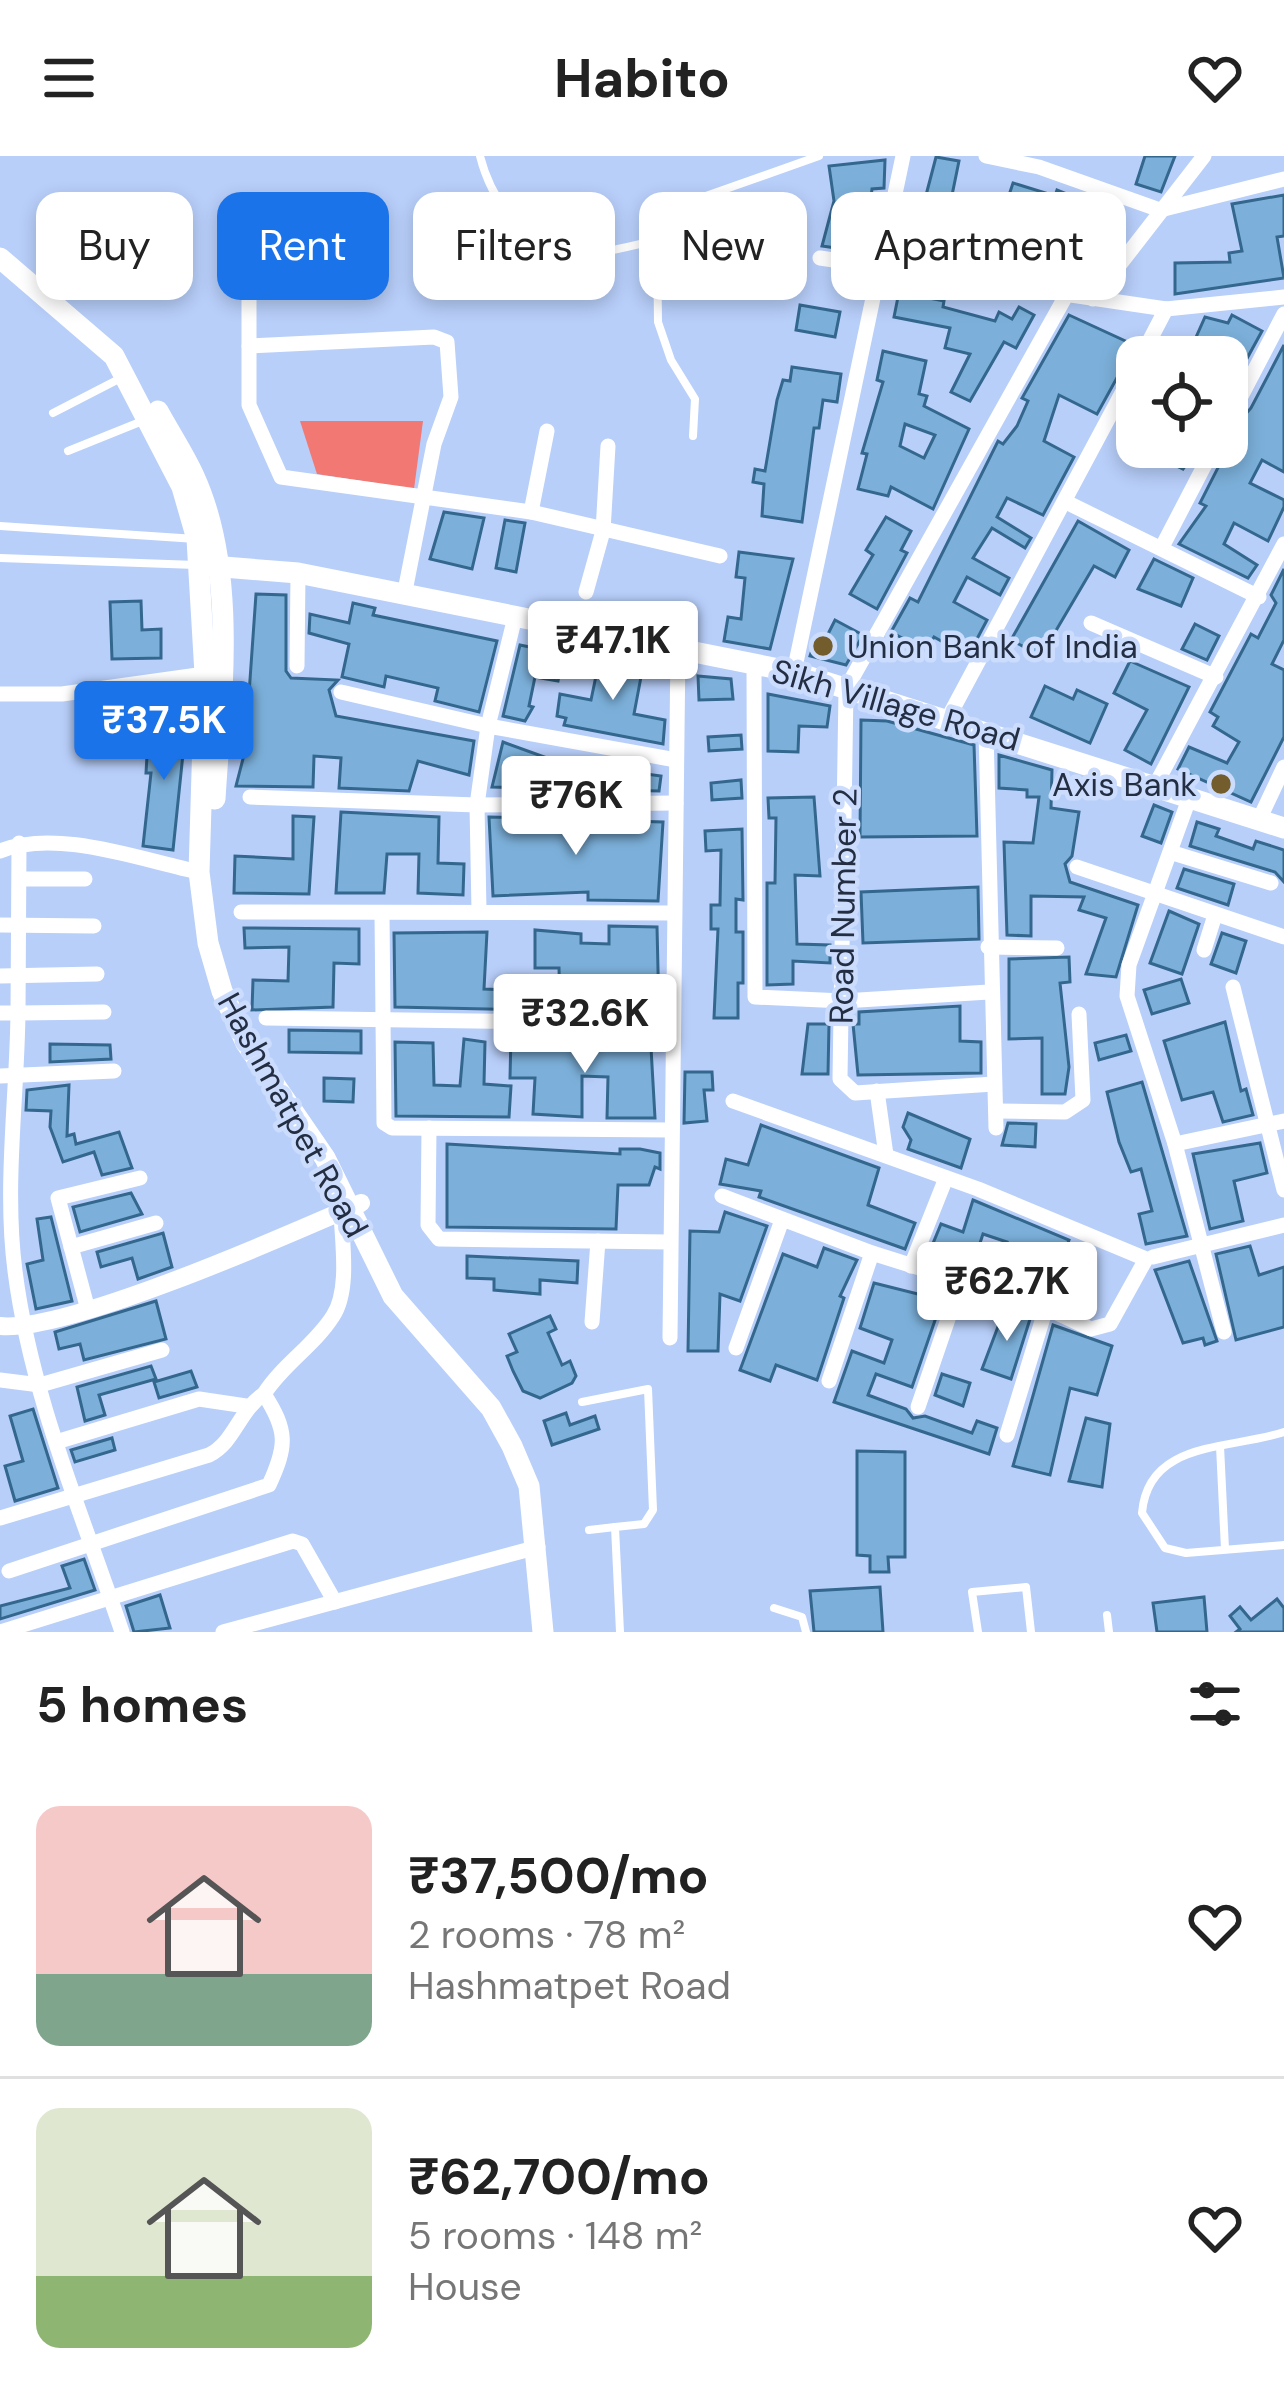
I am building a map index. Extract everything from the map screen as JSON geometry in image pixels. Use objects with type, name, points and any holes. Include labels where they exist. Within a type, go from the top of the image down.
[{"type":"main road","points":[[0,258],[118,367],[204,539]]},
{"type":"main road","points":[[118,367],[129,362],[196,479],[223,669],[211,873],[214,942]]},
{"type":"main road","points":[[207,564],[199,872],[214,942],[241,1010],[335,1150],[351,1208],[427,1333],[491,1408],[512,1446],[529,1486],[542,1632]]},
{"type":"main road","name":"Sikh Village Road","points":[[207,564],[298,573],[794,672],[1284,828]]},
{"type":"street","points":[[896,192],[903,156]]},
{"type":"street","points":[[986,156],[1041,162],[1160,210],[1284,179]]},
{"type":"street","points":[[1126,255],[1204,156]]},
{"type":"street","points":[[820,257],[831,259]]},
{"type":"street","points":[[1100,300],[1166,309],[1284,297]]},
{"type":"street","points":[[249,300],[249,405],[281,477],[531,512],[720,556]]},
{"type":"street","points":[[794,672],[873,300]]},
{"type":"street","points":[[846,689],[1064,300]]},
{"type":"street","points":[[1152,336],[1166,309]]},
{"type":"street","points":[[1248,383],[1284,314]]},
{"type":"street","points":[[249,346],[434,337],[447,342],[452,397],[434,445],[404,596]]},
{"type":"street","points":[[949,718],[1116,406]]},
{"type":"street","points":[[531,512],[547,431]]},
{"type":"street","points":[[586,592],[603,530],[608,446]]},
{"type":"street","points":[[1162,547],[1203,468]]},
{"type":"street","points":[[1066,502],[1259,596]]},
{"type":"street","points":[[1156,784],[1284,544]]},
{"type":"street","points":[[297,666],[298,573]]},
{"type":"street","points":[[479,911],[477,805],[488,726],[515,616]]},
{"type":"street","points":[[1090,623],[1216,677]]},
{"type":"street","points":[[670,1339],[678,647]]},
{"type":"street","points":[[754,664],[755,997],[843,1001],[989,992]]},
{"type":"street","points":[[0,694],[62,694],[205,674]]},
{"type":"street","name":"Road Number 2","points":[[846,689],[840,1079],[849,1090],[877,1091]]},
{"type":"street","points":[[341,692],[488,726],[676,760]]},
{"type":"street","points":[[986,731],[989,992],[996,1119],[1065,1112],[1083,1100],[1079,1014]]},
{"type":"street","points":[[1258,820],[1284,767]]},
{"type":"street","points":[[250,797],[477,805],[676,803]]},
{"type":"street","points":[[1189,799],[1129,965],[1127,996],[1174,1144],[1224,1332]]},
{"type":"street","points":[[0,851],[19,843],[69,846],[199,872]]},
{"type":"street","points":[[19,843],[19,976],[9,1013],[7,1270],[70,1497],[122,1632]]},
{"type":"street","points":[[1173,853],[1270,883]]},
{"type":"street","points":[[1077,868],[1284,937]]},
{"type":"street","points":[[20,879],[85,879]]},
{"type":"street","points":[[241,912],[674,913]]},
{"type":"street","points":[[382,913],[384,1123],[429,1129],[671,1130]]},
{"type":"street","points":[[1204,950],[1215,915]]},
{"type":"street","points":[[0,925],[94,926]]},
{"type":"street","points":[[988,946],[1057,948]]},
{"type":"street","points":[[0,976],[97,974]]},
{"type":"street","points":[[1233,987],[1275,1123],[1284,1190]]},
{"type":"street","points":[[9,1013],[104,1012]]},
{"type":"street","points":[[266,1018],[673,1024]]},
{"type":"street","points":[[9,1076],[115,1071]]},
{"type":"street","points":[[886,1155],[877,1091],[994,1084]]},
{"type":"street","points":[[734,1101],[1150,1258],[1284,1225]]},
{"type":"street","points":[[1174,1144],[1275,1123]]},
{"type":"street","points":[[429,1129],[431,1234],[439,1239],[670,1242]]},
{"type":"street","points":[[88,1310],[58,1198],[140,1178]]},
{"type":"street","points":[[911,1266],[946,1178]]},
{"type":"street","points":[[722,1196],[872,1253],[1046,1308],[1091,1329],[1105,1329],[1150,1258]]},
{"type":"street","points":[[0,1326],[26,1329],[88,1310],[351,1208],[336,1312],[277,1372],[264,1394],[246,1406],[219,1450],[0,1518]]},
{"type":"street","points":[[736,1348],[782,1220]]},
{"type":"street","points":[[71,1247],[156,1223]]},
{"type":"street","points":[[592,1322],[598,1241]]},
{"type":"street","points":[[829,1381],[872,1253]]},
{"type":"street","points":[[918,1407],[961,1281]]},
{"type":"street","points":[[1007,1435],[1046,1308]]},
{"type":"street","points":[[0,1380],[40,1384],[162,1350]]},
{"type":"street","points":[[9,1571],[269,1485],[286,1439],[264,1394]]},
{"type":"street","points":[[56,1442],[200,1399],[246,1406]]},
{"type":"street","points":[[0,1632],[293,1541],[302,1544],[334,1602]]},
{"type":"street","points":[[223,1632],[248,1629],[538,1547]]},
{"type":"lane","points":[[481,156],[490,188],[506,211],[529,235],[559,253],[595,253],[639,244]]},
{"type":"lane","points":[[724,192],[819,156]]},
{"type":"lane","points":[[657,300],[658,322],[671,360],[695,399],[693,436]]},
{"type":"lane","points":[[53,413],[118,367]]},
{"type":"lane","points":[[68,451],[146,420]]},
{"type":"lane","points":[[0,526],[204,539]]},
{"type":"lane","name":"Sikh Village Road","points":[[0,558],[207,564]]},
{"type":"lane","points":[[583,1402],[648,1389],[652,1510],[644,1524],[589,1530]]},
{"type":"lane","points":[[1284,1432],[1220,1446],[1162,1466],[1149,1479],[1142,1513],[1165,1548],[1186,1553],[1284,1546]]},
{"type":"lane","points":[[1220,1446],[1225,1549]]},
{"type":"lane","points":[[615,1527],[620,1632]]},
{"type":"lane","points":[[977,1632],[972,1592],[1026,1587],[1031,1632]]},
{"type":"lane","points":[[774,1608],[802,1617],[806,1632]]},
{"type":"lane","points":[[1107,1615],[1109,1632]]},
{"type":"shaded area","points":[[300,421],[423,421],[414,489],[317,474]]},
{"type":"building","points":[[1145,156],[1175,156],[1161,192],[1136,184]]},
{"type":"building","points":[[936,157],[959,161],[953,192],[927,192]]},
{"type":"building","points":[[885,160],[884,188],[833,192],[829,166]]},
{"type":"building","points":[[1013,183],[1042,192],[1010,192]]},
{"type":"building","points":[[1284,195],[1284,236],[1277,237],[1284,278],[1175,294],[1175,263],[1230,262],[1229,253],[1242,251],[1232,204]]},
{"type":"building","points":[[831,212],[831,247],[822,246]]},
{"type":"building","points":[[897,300],[944,301],[943,307],[995,321],[999,312],[1012,319],[1019,307],[1034,315],[1016,348],[1004,342],[970,401],[951,392],[970,354],[945,348],[950,328],[894,317]]},
{"type":"building","points":[[800,305],[840,312],[835,337],[796,330]]},
{"type":"building","points":[[1069,315],[1116,337],[1116,379],[1097,414],[1059,395],[1044,441],[1074,457],[1043,515],[1007,498],[997,517],[1031,538],[1025,548],[992,528],[973,558],[1009,578],[1000,595],[967,577],[954,602],[987,620],[968,656],[934,637],[926,651],[891,632],[910,598],[918,602],[998,441],[1003,444],[1017,426],[1028,401],[1022,398]]},
{"type":"building","points":[[1232,315],[1262,331],[1248,357],[1248,336],[1197,336],[1205,317],[1228,323]]},
{"type":"building","points":[[1284,345],[1284,472],[1262,460],[1250,483],[1284,500],[1284,507],[1268,541],[1234,523],[1224,544],[1257,565],[1248,578],[1179,544],[1206,506],[1200,503],[1218,468],[1248,468],[1251,408]]},
{"type":"building","points":[[883,351],[926,361],[919,394],[927,396],[924,406],[969,429],[933,509],[891,487],[888,496],[858,489],[867,454],[862,453],[883,382],[877,380]],"holes":[[[905,424],[935,435],[924,458],[900,446]]]},
{"type":"building","points":[[792,367],[841,374],[837,402],[823,400],[819,428],[814,428],[802,522],[762,516],[764,484],[753,482],[755,469],[765,471],[777,400],[783,380],[790,381]]},
{"type":"building","points":[[444,512],[484,518],[472,569],[430,559]]},
{"type":"building","points":[[886,517],[911,531],[901,550],[907,553],[877,609],[850,594],[873,555],[866,550]]},
{"type":"building","points":[[505,520],[525,523],[516,572],[496,568]]},
{"type":"building","points":[[1078,521],[1129,550],[1115,577],[1094,566],[1041,656],[1011,640]]},
{"type":"building","points":[[739,552],[793,559],[770,649],[724,641],[728,617],[741,619],[745,578],[736,577]]},
{"type":"building","points":[[1154,559],[1193,578],[1181,606],[1138,589]]},
{"type":"building","points":[[1284,569],[1284,640],[1272,664],[1284,670],[1284,737],[1251,802],[1178,769],[1189,747],[1227,763],[1239,742],[1213,726],[1218,717],[1210,712],[1251,634],[1258,638],[1276,603],[1271,595]]},
{"type":"building","points":[[256,594],[286,595],[286,671],[291,678],[338,680],[329,690],[336,716],[474,741],[469,775],[418,761],[409,791],[339,788],[341,758],[314,756],[313,787],[236,786],[245,751]]},
{"type":"building","points":[[141,601],[142,630],[161,629],[161,658],[112,659],[110,602]]},
{"type":"building","points":[[353,603],[375,608],[373,615],[497,641],[479,712],[435,701],[438,688],[386,676],[384,687],[342,677],[349,644],[309,633],[310,614],[349,623]]},
{"type":"building","points":[[835,620],[863,635],[846,665],[810,656],[816,638],[824,642]]},
{"type":"building","points":[[1195,624],[1219,636],[1207,660],[1182,649]]},
{"type":"building","points":[[520,645],[563,654],[558,681],[535,677],[529,706],[533,707],[525,721],[503,716]]},
{"type":"building","points":[[601,652],[644,661],[634,714],[665,720],[663,744],[564,725],[566,718],[557,716],[560,694],[591,700]]},
{"type":"building","points":[[1130,661],[1189,687],[1151,764],[1125,750],[1147,710],[1114,693]]},
{"type":"building","points":[[698,676],[731,679],[733,699],[699,700]]},
{"type":"building","points":[[1045,686],[1073,699],[1077,690],[1107,704],[1090,743],[1031,717]]},
{"type":"building","points":[[768,694],[830,706],[827,727],[799,726],[798,752],[768,751]]},
{"type":"building","points":[[861,720],[887,721],[974,745],[977,836],[860,837]]},
{"type":"building","points":[[149,722],[186,725],[173,850],[143,846],[151,773],[146,773]]},
{"type":"building","points":[[741,735],[742,749],[709,751],[708,737]]},
{"type":"building","points":[[503,742],[558,762],[661,776],[659,791],[492,787]]},
{"type":"building","points":[[999,755],[1052,770],[1051,808],[1079,812],[1072,856],[1065,864],[1070,882],[1138,905],[1116,977],[1086,974],[1106,918],[1079,910],[1084,897],[1031,896],[1031,936],[1007,935],[1004,842],[1033,843],[1039,797],[1027,797],[1027,790],[999,788]]},
{"type":"building","points":[[741,780],[742,798],[712,800],[711,783]]},
{"type":"building","points":[[814,797],[820,876],[795,875],[797,944],[830,945],[830,963],[793,961],[793,984],[767,985],[767,883],[775,883],[776,818],[769,818],[768,798]]},
{"type":"building","points":[[1154,805],[1172,812],[1161,843],[1142,836]]},
{"type":"building","points":[[341,812],[439,817],[438,863],[464,864],[463,895],[418,893],[419,854],[387,854],[384,893],[336,893]]},
{"type":"building","points":[[293,816],[314,817],[309,894],[234,893],[235,856],[293,859]]},
{"type":"building","points":[[489,817],[663,822],[658,901],[588,900],[588,892],[493,896]]},
{"type":"building","points":[[1197,822],[1219,829],[1216,836],[1253,849],[1256,841],[1284,850],[1284,882],[1275,872],[1190,846]]},
{"type":"building","points":[[742,829],[743,900],[736,899],[736,932],[743,932],[738,1018],[714,1018],[718,929],[711,929],[711,905],[720,905],[721,850],[706,851],[705,831]]},
{"type":"building","points":[[1184,869],[1234,884],[1228,905],[1177,888]]},
{"type":"building","points":[[978,887],[979,939],[863,943],[861,892]]},
{"type":"building","points":[[1169,911],[1199,924],[1182,974],[1150,963]]},
{"type":"building","points":[[609,926],[657,927],[659,1012],[560,1010],[559,968],[535,968],[535,930],[581,934],[581,943],[609,944]]},
{"type":"building","points":[[244,928],[359,929],[359,964],[334,963],[333,1007],[252,1010],[253,980],[288,981],[289,947],[245,948]]},
{"type":"building","points":[[487,932],[484,989],[511,990],[512,976],[533,978],[531,1010],[395,1007],[394,933]]},
{"type":"building","points":[[1222,933],[1246,941],[1236,973],[1211,964]]},
{"type":"building","points":[[1069,957],[1070,982],[1060,983],[1069,1067],[1065,1094],[1042,1094],[1042,1038],[1009,1039],[1009,959]]},
{"type":"building","points":[[1181,979],[1189,1003],[1152,1014],[1144,990]]},
{"type":"building","points":[[960,1006],[960,1041],[981,1042],[981,1073],[858,1075],[853,1024],[859,1024],[859,1012]]},
{"type":"building","points":[[1225,1022],[1241,1091],[1246,1089],[1253,1115],[1223,1122],[1213,1092],[1182,1100],[1164,1041]]},
{"type":"building","points":[[808,1024],[829,1024],[828,1074],[802,1074]]},
{"type":"building","points":[[289,1030],[361,1031],[361,1053],[289,1052]]},
{"type":"building","points":[[1126,1035],[1131,1051],[1099,1060],[1095,1043]]},
{"type":"building","points":[[511,1036],[651,1048],[655,1118],[607,1118],[608,1077],[582,1076],[582,1117],[533,1114],[535,1078],[510,1078]]},
{"type":"building","points":[[464,1039],[485,1042],[484,1084],[511,1086],[509,1117],[396,1116],[395,1042],[433,1043],[434,1085],[460,1086]]},
{"type":"building","points":[[50,1044],[110,1045],[111,1059],[50,1062]]},
{"type":"building","points":[[685,1072],[712,1072],[713,1090],[704,1090],[707,1121],[684,1123]]},
{"type":"building","points":[[324,1078],[354,1079],[353,1102],[324,1101]]},
{"type":"building","points":[[1142,1082],[1187,1236],[1146,1244],[1139,1214],[1152,1211],[1141,1169],[1131,1172],[1119,1142],[1107,1092]]},
{"type":"building","points":[[69,1085],[67,1136],[74,1134],[76,1144],[119,1132],[132,1168],[102,1175],[94,1152],[63,1162],[50,1127],[51,1111],[26,1110],[27,1090]]},
{"type":"building","points":[[908,1113],[970,1139],[961,1168],[908,1149],[911,1140],[903,1127]]},
{"type":"building","points":[[1008,1123],[1036,1124],[1035,1147],[1002,1145]]},
{"type":"building","points":[[761,1125],[879,1168],[868,1205],[915,1223],[905,1249],[759,1197],[761,1191],[720,1184],[726,1159],[748,1165]]},
{"type":"building","points":[[1260,1143],[1267,1173],[1234,1181],[1243,1221],[1210,1229],[1193,1154]]},
{"type":"building","points":[[447,1144],[620,1154],[620,1149],[640,1149],[660,1153],[660,1169],[655,1167],[649,1185],[618,1185],[616,1229],[447,1227]]},
{"type":"building","points":[[131,1193],[142,1214],[80,1232],[73,1207]]},
{"type":"building","points":[[973,1200],[1069,1240],[1060,1266],[1094,1278],[1088,1313],[1057,1300],[1062,1281],[1045,1276],[1040,1293],[995,1279],[1007,1242],[983,1234],[971,1270],[927,1258],[941,1224],[963,1232]]},
{"type":"building","points":[[725,1212],[767,1226],[740,1301],[720,1294],[718,1351],[688,1351],[690,1231],[719,1232]]},
{"type":"building","points":[[51,1217],[72,1301],[36,1309],[27,1264],[43,1260],[37,1219]]},
{"type":"building","points":[[163,1233],[172,1267],[138,1279],[132,1258],[101,1267],[97,1252]]},
{"type":"building","points":[[1250,1246],[1259,1275],[1284,1267],[1284,1327],[1236,1340],[1216,1254]]},
{"type":"building","points":[[824,1248],[857,1260],[840,1296],[844,1298],[817,1380],[776,1365],[770,1381],[740,1370],[783,1254],[817,1267]]},
{"type":"building","points":[[467,1256],[578,1261],[577,1283],[540,1280],[540,1294],[494,1290],[494,1279],[467,1278]]},
{"type":"building","points":[[1189,1261],[1217,1341],[1205,1345],[1203,1338],[1183,1343],[1155,1270]]},
{"type":"building","points":[[874,1283],[942,1300],[912,1387],[876,1374],[868,1395],[906,1409],[913,1418],[925,1416],[972,1433],[977,1421],[997,1428],[989,1454],[834,1402],[852,1351],[884,1363],[892,1340],[860,1328]]},
{"type":"building","points":[[156,1301],[166,1339],[84,1360],[80,1344],[59,1349],[55,1332]]},
{"type":"building","points":[[1005,1308],[1031,1316],[1011,1379],[982,1369]]},
{"type":"building","points":[[550,1316],[556,1329],[548,1333],[562,1365],[570,1361],[576,1376],[572,1383],[540,1398],[523,1391],[513,1371],[507,1356],[517,1352],[509,1334]]},
{"type":"building","points":[[1053,1325],[1112,1346],[1097,1395],[1070,1388],[1050,1475],[1013,1466]]},
{"type":"building","points":[[151,1366],[156,1379],[99,1395],[105,1415],[85,1421],[77,1387]]},
{"type":"building","points":[[191,1371],[197,1387],[159,1398],[154,1382]]},
{"type":"building","points":[[942,1374],[970,1383],[963,1406],[935,1395]]},
{"type":"building","points":[[33,1409],[58,1488],[15,1501],[5,1466],[23,1461],[10,1416]]},
{"type":"building","points":[[566,1413],[570,1425],[595,1416],[599,1429],[552,1445],[544,1421]]},
{"type":"building","points":[[1086,1418],[1110,1424],[1102,1487],[1069,1481]]},
{"type":"building","points":[[112,1438],[115,1450],[75,1462],[71,1450]]},
{"type":"building","points":[[857,1451],[905,1452],[905,1557],[888,1557],[889,1572],[870,1572],[870,1556],[857,1555]]},
{"type":"building","points":[[84,1559],[95,1590],[0,1619],[0,1606],[70,1588],[62,1566]]},
{"type":"building","points":[[880,1587],[883,1632],[814,1632],[810,1591]]},
{"type":"building","points":[[160,1595],[170,1628],[134,1632],[126,1606]]},
{"type":"building","points":[[1204,1597],[1207,1632],[1157,1632],[1153,1603]]},
{"type":"building","points":[[1277,1599],[1284,1608],[1284,1632],[1236,1632],[1240,1629],[1230,1616],[1240,1607],[1251,1620]]},
{"type":"place","name":"Union Bank of India","points":[[823,646]]},
{"type":"place","name":"Axis Bank","points":[[1221,784]]}]
